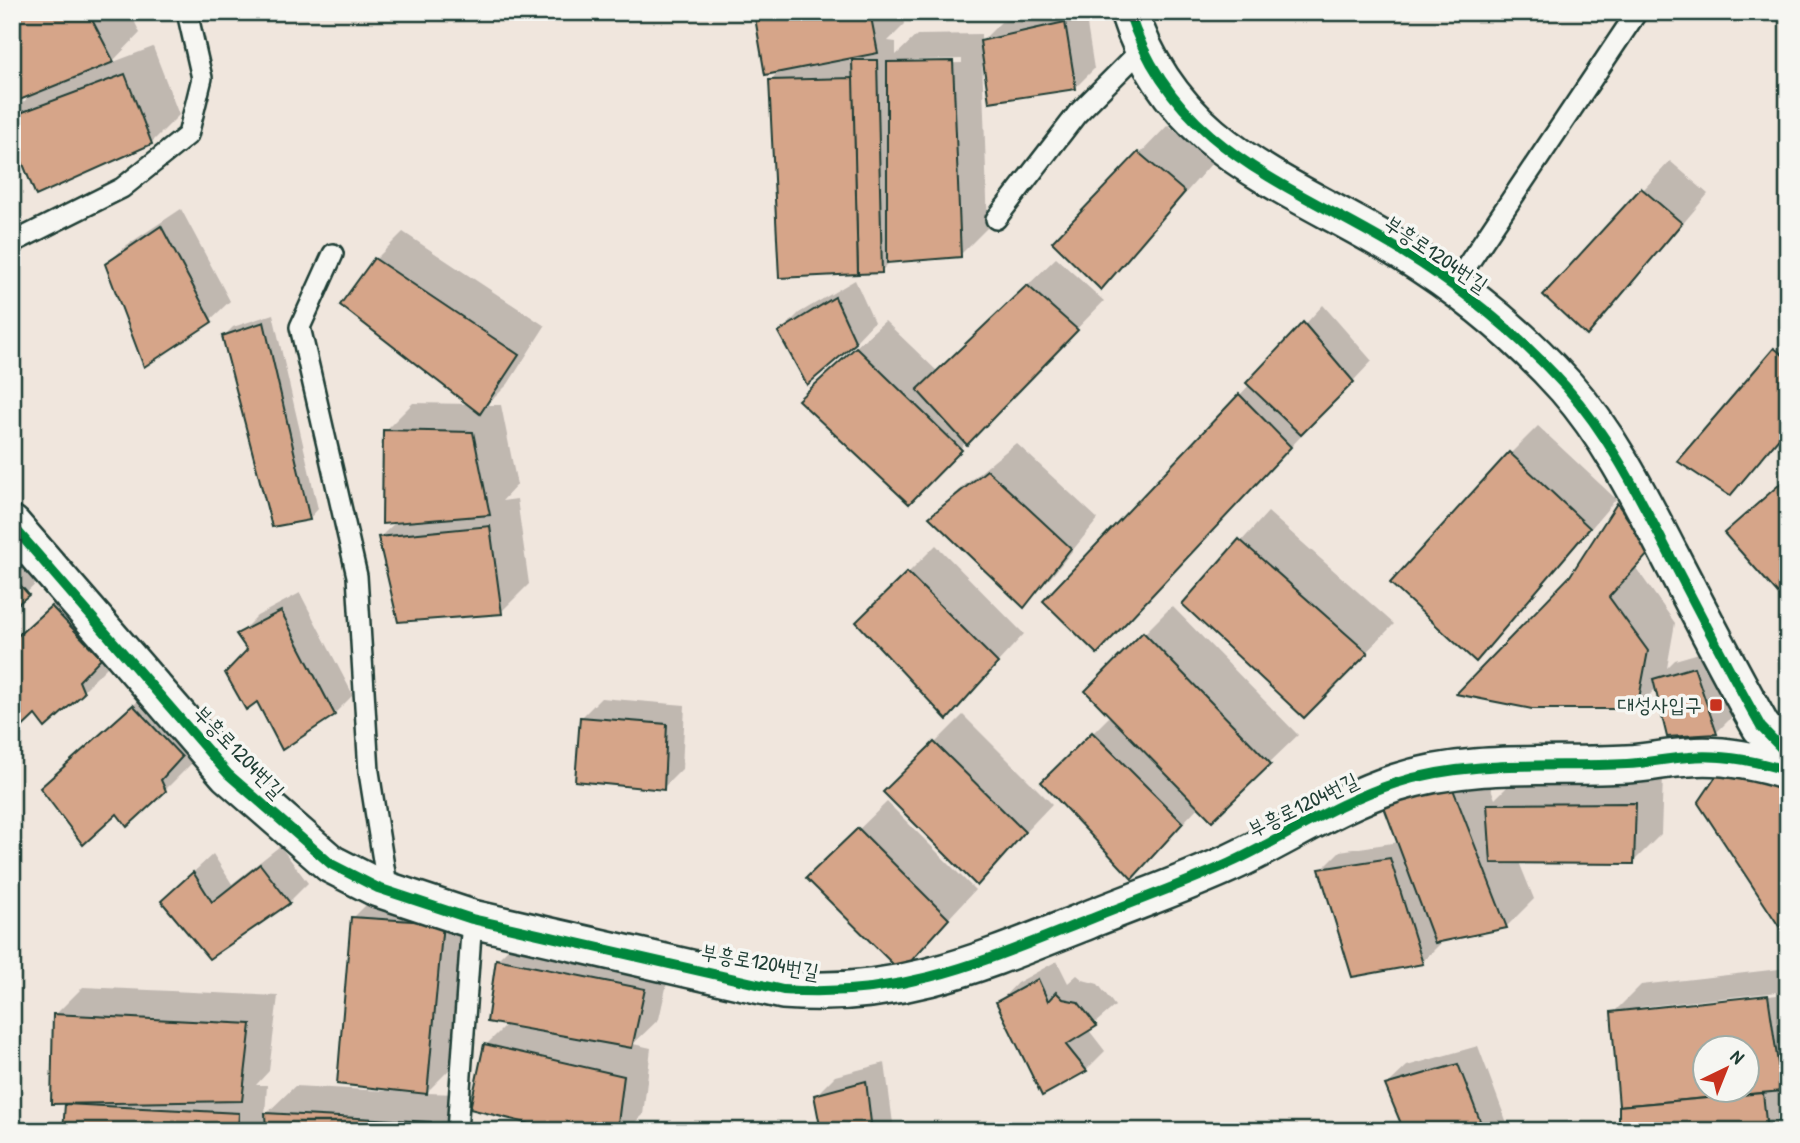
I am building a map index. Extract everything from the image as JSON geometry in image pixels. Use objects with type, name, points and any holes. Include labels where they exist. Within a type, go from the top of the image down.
[{"type":"street","name":"부흥로1204번길","points":[[1129,12],[1141,50],[1177,103],[1214,139],[1258,172],[1403,252],[1454,285],[1532,352],[1594,422],[1631,480],[1761,727],[1788,755]]},
{"type":"street","name":"부흥로1204번길","points":[[12,525],[228,774],[331,864],[388,892],[472,919],[783,990],[830,993],[909,983],[980,962],[1231,863],[1349,802],[1396,783],[1425,776],[1469,769],[1558,763],[1627,764],[1692,756],[1753,760],[1788,771]]},
{"type":"lane","points":[[12,243],[121,188],[188,135],[202,78],[187,12]]},
{"type":"lane","points":[[1454,285],[1637,12]]},
{"type":"lane","points":[[996,219],[1077,114],[1141,50]]},
{"type":"lane","points":[[333,254],[300,327],[357,576],[369,772],[388,892]]},
{"type":"lane","points":[[457,1131],[472,919]]},
{"type":"building","points":[[12,12],[88,12],[114,62],[12,103]]},
{"type":"building","points":[[754,12],[870,12],[878,53],[765,75]]},
{"type":"building","points":[[1065,22],[1076,89],[989,102],[980,41]]},
{"type":"building","points":[[852,60],[877,60],[882,273],[858,274]]},
{"type":"building","points":[[953,61],[961,257],[887,263],[887,62]]},
{"type":"building","points":[[125,74],[152,144],[36,196],[12,137],[12,116]]},
{"type":"building","points":[[853,78],[858,274],[779,278],[769,80]]},
{"type":"building","points":[[1138,152],[1185,192],[1101,290],[1052,242]]},
{"type":"building","points":[[1641,188],[1682,223],[1587,336],[1543,295]]},
{"type":"building","points":[[161,226],[212,322],[144,367],[105,264]]},
{"type":"building","points":[[374,258],[519,355],[480,414],[340,305]]},
{"type":"building","points":[[1027,285],[1078,330],[967,445],[917,390]]},
{"type":"building","points":[[835,297],[856,343],[807,385],[778,332]]},
{"type":"building","points":[[264,322],[310,520],[272,527],[222,336]]},
{"type":"building","points":[[1303,322],[1354,382],[1301,435],[1246,383]]},
{"type":"building","points":[[856,347],[962,450],[909,504],[798,400]]},
{"type":"building","points":[[1774,348],[1788,359],[1788,427],[1730,496],[1677,461]]},
{"type":"building","points":[[1239,394],[1291,447],[1097,654],[1043,601]]},
{"type":"building","points":[[383,430],[473,432],[490,515],[382,524]]},
{"type":"building","points":[[1509,452],[1590,528],[1476,662],[1390,583]]},
{"type":"building","points":[[987,470],[1071,548],[1024,608],[929,517]]},
{"type":"building","points":[[1788,477],[1788,586],[1778,594],[1724,533]]},
{"type":"building","points":[[1617,503],[1650,552],[1609,597],[1648,651],[1637,709],[1532,709],[1456,694],[1570,576]]},
{"type":"building","points":[[490,526],[502,614],[398,622],[378,537]]},
{"type":"building","points":[[1239,539],[1368,653],[1304,718],[1182,604]]},
{"type":"building","points":[[907,572],[998,663],[947,720],[856,622]]},
{"type":"building","points":[[12,576],[29,595],[12,609]]},
{"type":"building","points":[[51,606],[101,658],[79,681],[84,693],[45,728],[35,715],[12,737],[12,641]]},
{"type":"building","points":[[281,611],[335,715],[282,750],[257,702],[246,710],[225,673],[247,650],[236,634]]},
{"type":"building","points":[[1143,632],[1271,764],[1212,821],[1085,691]]},
{"type":"building","points":[[1694,667],[1717,734],[1667,737],[1653,679]]},
{"type":"building","points":[[133,705],[182,757],[161,780],[166,791],[127,827],[117,814],[83,845],[40,788]]},
{"type":"building","points":[[580,717],[667,724],[664,790],[575,781]]},
{"type":"building","points":[[1092,732],[1183,823],[1132,879],[1041,782]]},
{"type":"building","points":[[934,742],[1025,832],[977,886],[883,792]]},
{"type":"building","points":[[1719,772],[1788,789],[1788,940],[1698,803]]},
{"type":"building","points":[[1451,784],[1507,928],[1435,943],[1384,807]]},
{"type":"building","points":[[1636,803],[1634,864],[1491,863],[1487,804]]},
{"type":"building","points":[[858,828],[949,919],[901,972],[806,878]]},
{"type":"building","points":[[1390,858],[1423,964],[1352,977],[1319,869]]},
{"type":"building","points":[[260,864],[290,903],[209,959],[161,901],[193,872],[212,902]]},
{"type":"building","points":[[351,917],[443,923],[427,1094],[337,1084]]},
{"type":"building","points":[[496,959],[645,989],[632,1048],[487,1022]]},
{"type":"building","points":[[1038,979],[1048,1001],[1056,992],[1063,999],[1078,1002],[1097,1026],[1066,1045],[1087,1071],[1042,1096],[996,1002]]},
{"type":"building","points":[[1768,995],[1782,1091],[1762,1093],[1762,1034],[1692,1034],[1692,1099],[1619,1106],[1611,1012]]},
{"type":"building","points":[[53,1014],[251,1024],[242,1101],[51,1104]]},
{"type":"building","points":[[484,1044],[624,1076],[617,1131],[559,1131],[470,1109]]},
{"type":"building","points":[[1458,1064],[1484,1131],[1404,1131],[1385,1085]]},
{"type":"building","points":[[866,1081],[872,1131],[821,1131],[814,1095]]},
{"type":"building","points":[[1762,1093],[1767,1131],[1619,1131],[1619,1106],[1692,1099],[1692,1104],[1762,1104]]},
{"type":"building","points":[[65,1104],[239,1113],[238,1131],[63,1131]]},
{"type":"building","points":[[265,1113],[431,1122],[431,1131],[266,1131]]},
{"type":"cycle path","points":[[1129,12],[1149,59],[1175,99],[1206,131],[1241,159],[1279,183],[1403,252],[1447,281],[1510,331],[1566,387],[1623,467],[1761,727],[1788,755]]},
{"type":"cycle path","points":[[12,525],[228,774],[331,864],[378,888],[472,919],[783,990],[865,989],[903,983],[976,963],[1195,878],[1251,853],[1353,800],[1424,775],[1481,767],[1627,764],[1702,756],[1739,759],[1788,771]]},
{"type":"place","name":"대성사입구","points":[[1716,705]]}]
